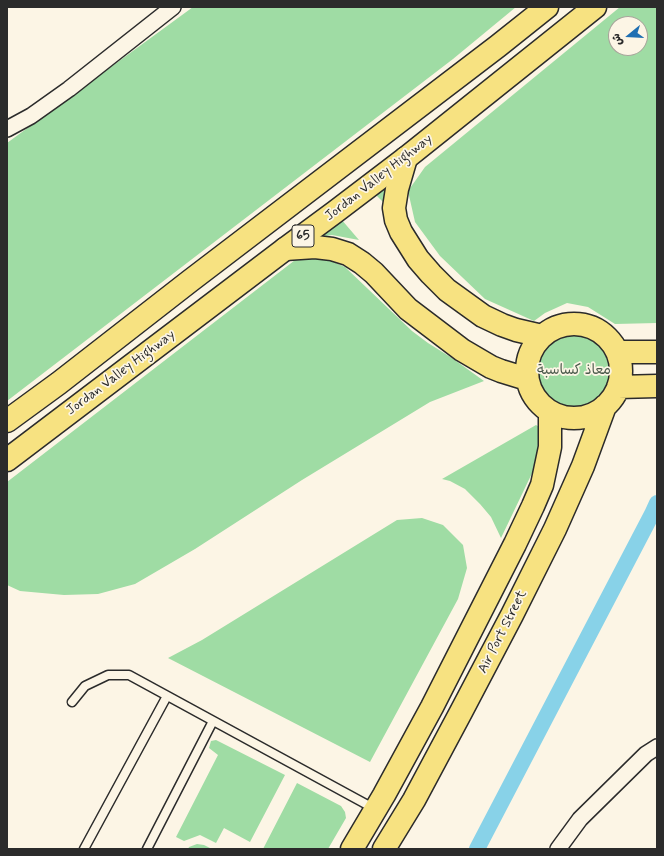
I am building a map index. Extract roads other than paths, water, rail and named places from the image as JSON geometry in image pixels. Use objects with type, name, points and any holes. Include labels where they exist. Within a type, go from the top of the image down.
[{"type":"main road","name":"Jordan Valley Highway","points":[[7,421],[60,383],[190,281],[547,7]]},
{"type":"main road","name":"Jordan Valley Highway","points":[[7,460],[406,158],[595,7]]},
{"type":"main road","points":[[406,158],[397,189],[394,208],[400,232],[418,259],[430,274],[447,290],[483,316],[502,326],[542,336]]},
{"type":"main road","points":[[285,249],[320,248],[332,249],[348,254],[368,268],[408,309],[462,350],[491,367],[527,378]]},
{"type":"main road","points":[[569,324],[589,326],[606,336],[617,352],[621,367],[618,387],[613,397],[597,412],[578,418],[559,416],[550,412],[539,403],[532,392],[527,378],[528,360],[536,343],[550,330],[569,324]]},
{"type":"main road","points":[[617,352],[657,352]]},
{"type":"main road","points":[[618,387],[657,386]]},
{"type":"main road","name":"Air Port Street","points":[[384,849],[414,800],[512,615],[555,529],[584,466],[605,406]]},
{"type":"main road","name":"Air Port Street","points":[[352,849],[432,707],[515,544],[542,485],[550,447],[550,412]]},
{"type":"street","points":[[7,130],[31,116],[174,7]]},
{"type":"street","points":[[558,849],[580,819],[646,754],[657,747]]},
{"type":"lane","points":[[72,702],[85,686],[108,675],[129,675],[375,809]]},
{"type":"lane","points":[[84,849],[167,696]]},
{"type":"lane","points":[[147,849],[213,721]]},
{"type":"waterway","points":[[477,849],[657,503]]},
{"type":"park label","name":"معاذ كساسبة","points":[[574,371]]}]
